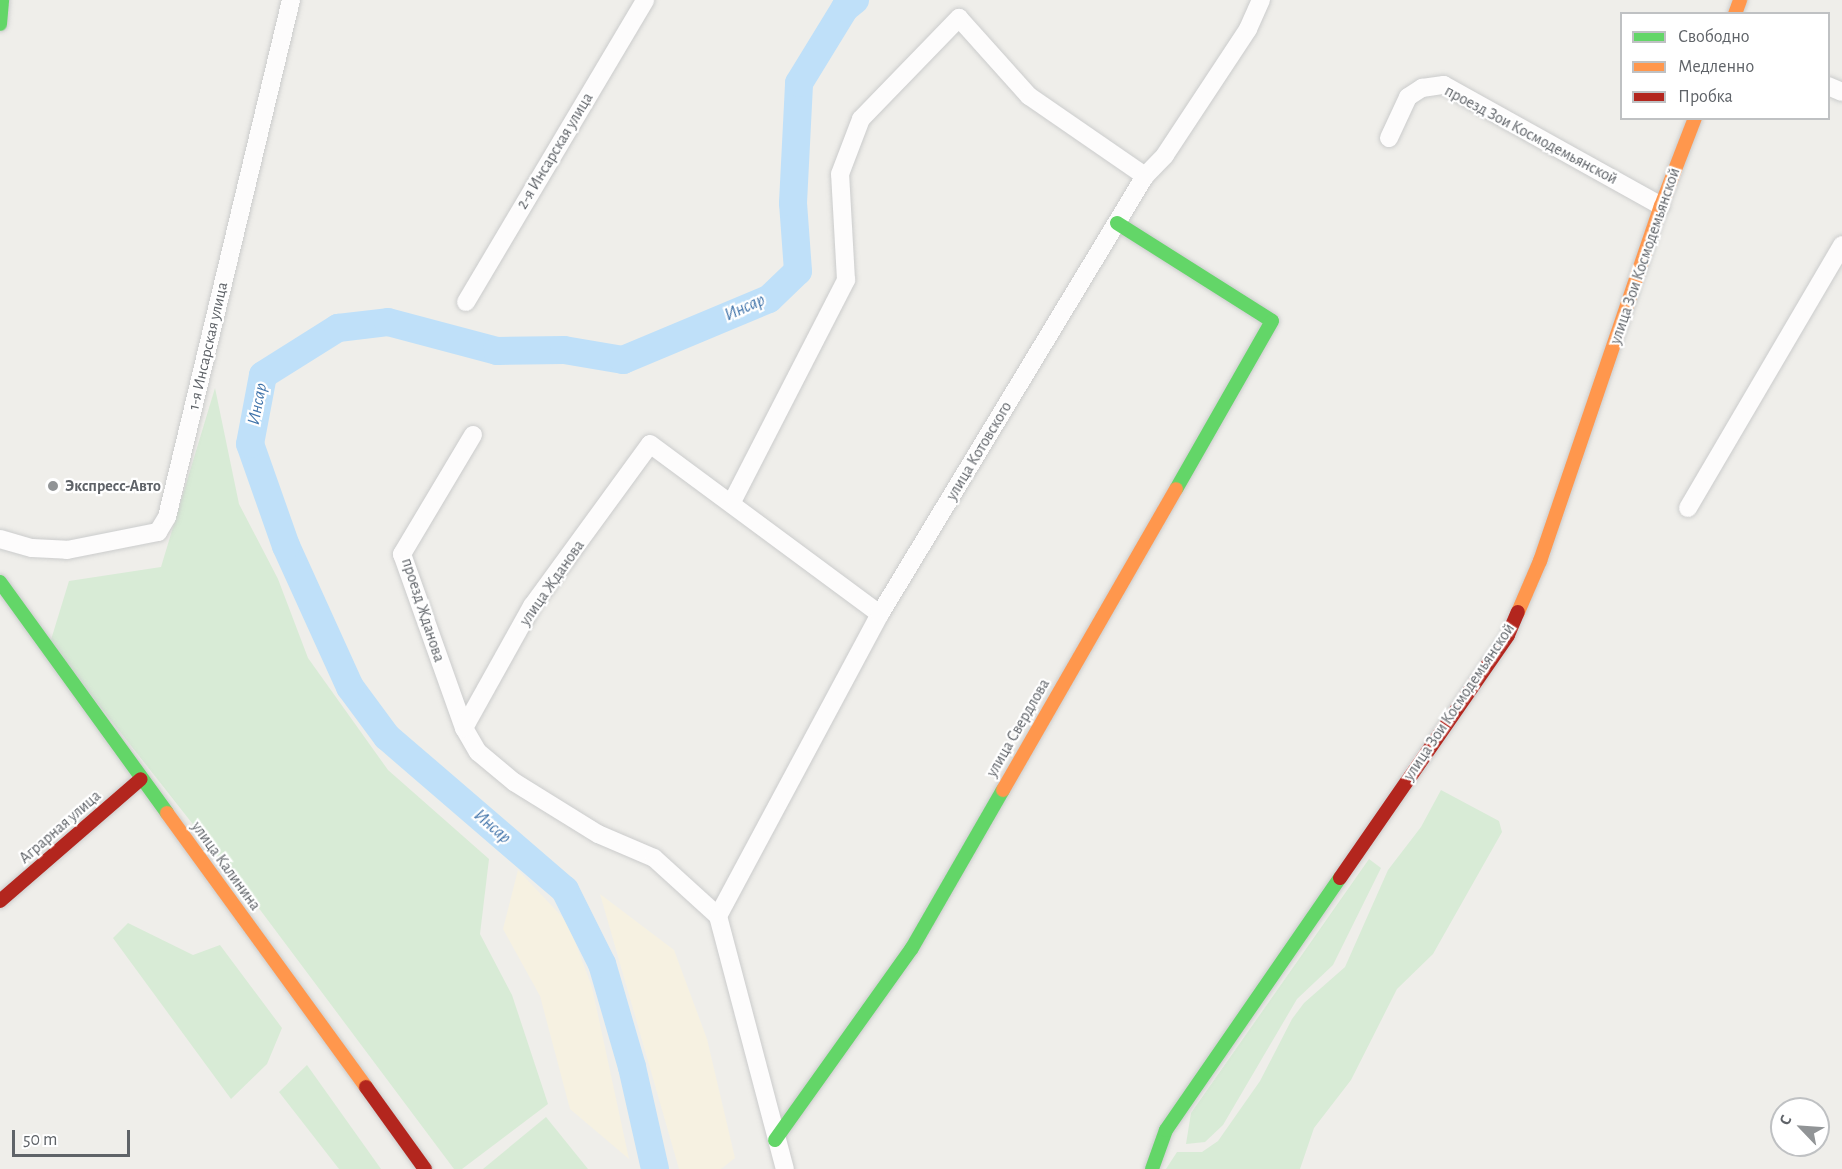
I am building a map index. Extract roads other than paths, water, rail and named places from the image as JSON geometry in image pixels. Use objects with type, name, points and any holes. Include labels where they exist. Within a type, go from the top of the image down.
[{"type":"street","points":[[0,24],[2,0]]},
{"type":"street","name":"1-я Инсарская улица","points":[[0,539],[32,548],[67,550],[158,532],[167,517],[291,0]]},
{"type":"street","name":"2-я Инсарская улица","points":[[466,302],[645,0]]},
{"type":"street","name":"улица Котовского","points":[[718,916],[880,615],[1145,176],[1165,155],[1248,28],[1261,0]]},
{"type":"street","points":[[880,615],[732,502],[846,280],[840,174],[861,119],[959,18],[1029,96],[1145,176]]},
{"type":"street","name":"проезд Зои Космодемьянской","points":[[1389,138],[1408,97],[1422,88],[1444,86],[1661,206]]},
{"type":"street","name":"улица Зои Космодемьянской","points":[[1152,1169],[1166,1130],[1508,635],[1540,561],[1661,206],[1694,120]]},
{"type":"street","name":"улица Свердлова","points":[[775,1140],[912,948],[1272,321],[1117,223]]},
{"type":"street","points":[[1688,508],[1842,245]]},
{"type":"street","name":"проезд Жданова","points":[[464,728],[402,554],[473,435]]},
{"type":"street","name":"улица Жданова","points":[[464,728],[532,606],[650,444],[732,502]]},
{"type":"street","name":"улица Калинина","points":[[0,582],[425,1169]]},
{"type":"street","points":[[464,728],[478,752],[514,782],[598,834],[654,858],[718,916],[775,1140],[785,1169]]},
{"type":"street","name":"Аграрная улица","points":[[0,901],[141,779]]},
{"type":"waterway","name":"Инсар","points":[[655,1169],[632,1067],[602,964],[565,890],[387,737],[350,687],[286,546],[250,444],[263,375],[338,328],[388,322],[497,351],[564,350],[623,360],[769,299],[798,271],[793,203],[799,83],[845,8],[855,0]]},
{"type":"place","name":"Экспресс-Авто","points":[[53,486]]}]
